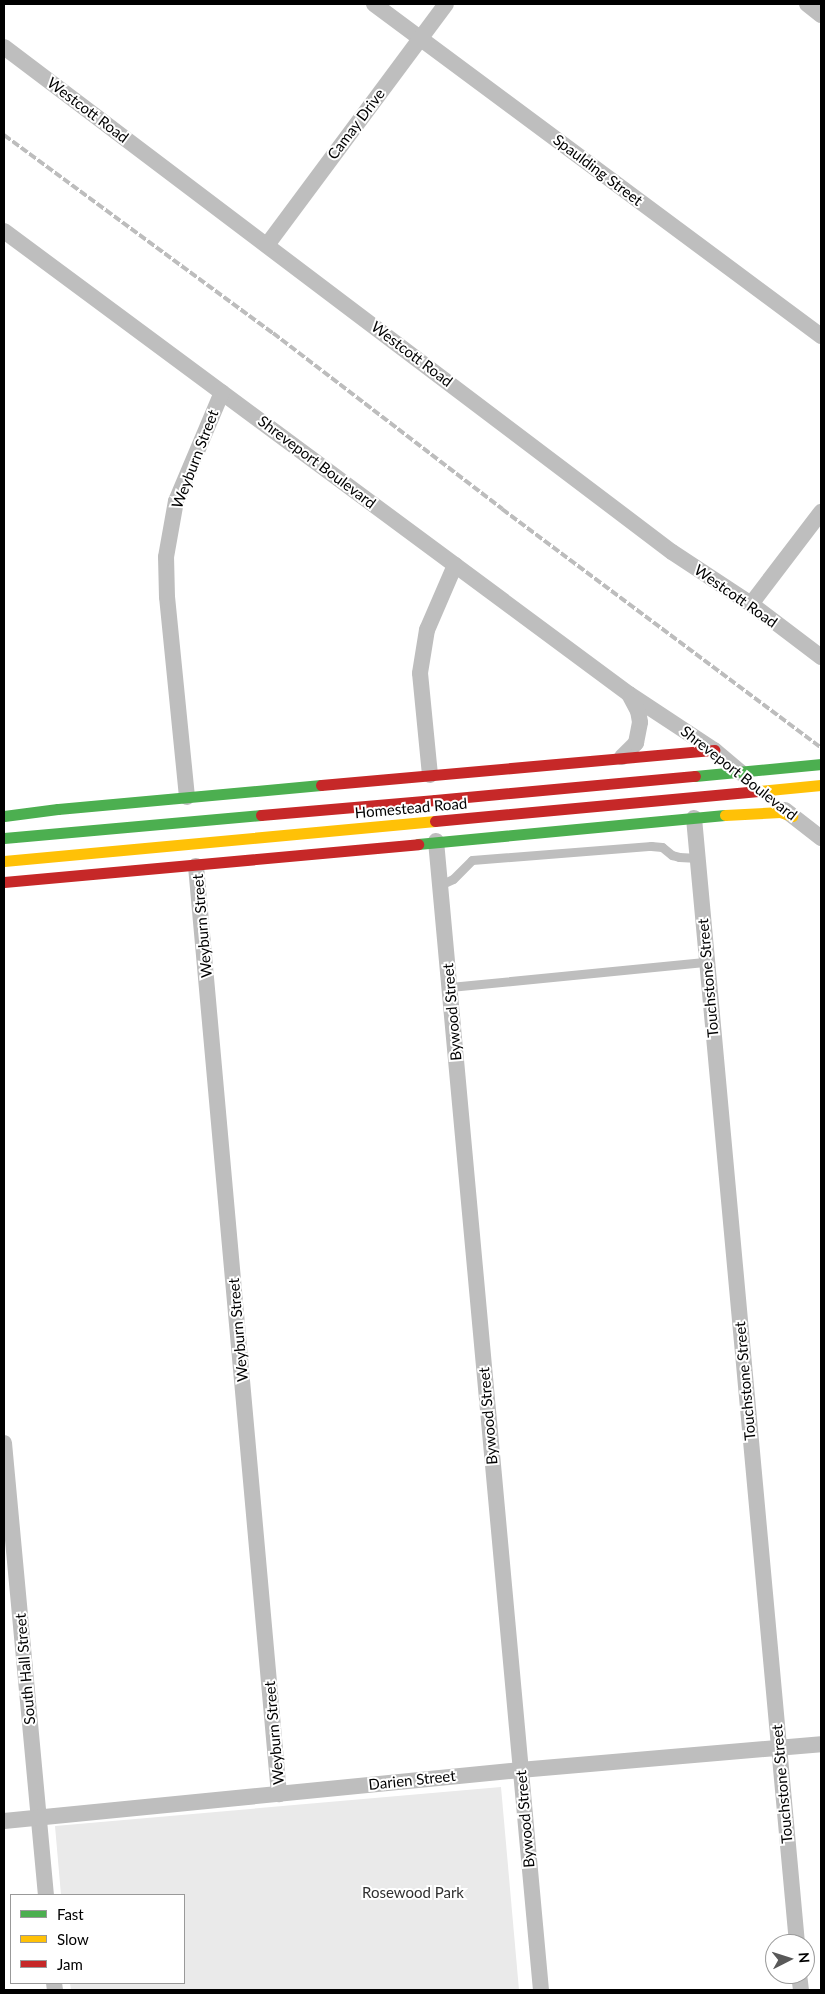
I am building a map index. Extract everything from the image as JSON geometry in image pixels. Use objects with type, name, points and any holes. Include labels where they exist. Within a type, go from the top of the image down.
[{"type":"main road","points":[[4,816],[187,797],[714,750]]},
{"type":"main road","name":"Homestead Road","points":[[4,838],[821,764]]},
{"type":"main road","name":"Homestead Road","points":[[4,861],[821,785]]},
{"type":"main road","points":[[751,812],[758,808],[764,792]]},
{"type":"main road","points":[[4,882],[196,866],[436,841],[751,812],[780,812],[792,816]]},
{"type":"street","name":"Spaulding Street","points":[[374,4],[821,336]]},
{"type":"street","name":"Camay Drive","points":[[267,245],[446,4]]},
{"type":"street","points":[[807,4],[821,15]]},
{"type":"street","name":"Westcott Road","points":[[4,47],[672,552],[751,604],[821,657]]},
{"type":"street","name":"Shreveport Boulevard","points":[[4,232],[630,694],[714,750],[821,838]]},
{"type":"street","name":"Weyburn Street","points":[[187,797],[167,597],[166,557],[176,501],[222,392]]},
{"type":"street","points":[[751,604],[821,512]]},
{"type":"street","points":[[430,775],[420,673],[427,630],[455,565]]},
{"type":"street","points":[[622,757],[636,743],[640,722],[630,694]]},
{"type":"street","name":"Touchstone Street","points":[[694,818],[795,1934]]},
{"type":"street","name":"Bywood Street","points":[[436,841],[541,1990]]},
{"type":"street","name":"Weyburn Street","points":[[196,866],[279,1794]]},
{"type":"street","name":"South Hall Street","points":[[4,1443],[46,1894]]},
{"type":"street","name":"Darien Street","points":[[4,1821],[520,1770],[821,1744]]},
{"type":"lane","points":[[440,885],[453,879],[472,860],[651,846],[662,847],[672,855],[698,858]]},
{"type":"lane","points":[[450,987],[707,962]]},
{"type":"green space","name":"Rosewood Park","points":[[501,1787],[519,1990],[71,1990],[70,1984],[185,1984],[185,1894],[61,1894],[55,1826]]},
{"type":"railway","points":[[4,135],[273,333],[502,509],[821,748]]},
{"type":"traffic: fast","points":[[695,776],[821,764]]},
{"type":"traffic: fast","points":[[4,816],[58,809],[321,785]]},
{"type":"traffic: fast","points":[[4,838],[261,815]]},
{"type":"traffic: fast","points":[[418,844],[725,815]]},
{"type":"traffic: slow","points":[[759,791],[821,785]]},
{"type":"traffic: slow","points":[[725,815],[780,812],[792,816]]},
{"type":"traffic: slow","points":[[4,861],[435,821]]},
{"type":"traffic: jam","points":[[321,785],[714,750]]},
{"type":"traffic: jam","points":[[435,800],[695,776]]},
{"type":"traffic: jam","points":[[435,821],[759,791]]},
{"type":"traffic: jam","points":[[261,815],[435,800]]},
{"type":"traffic: jam","points":[[4,882],[418,844]]}]
